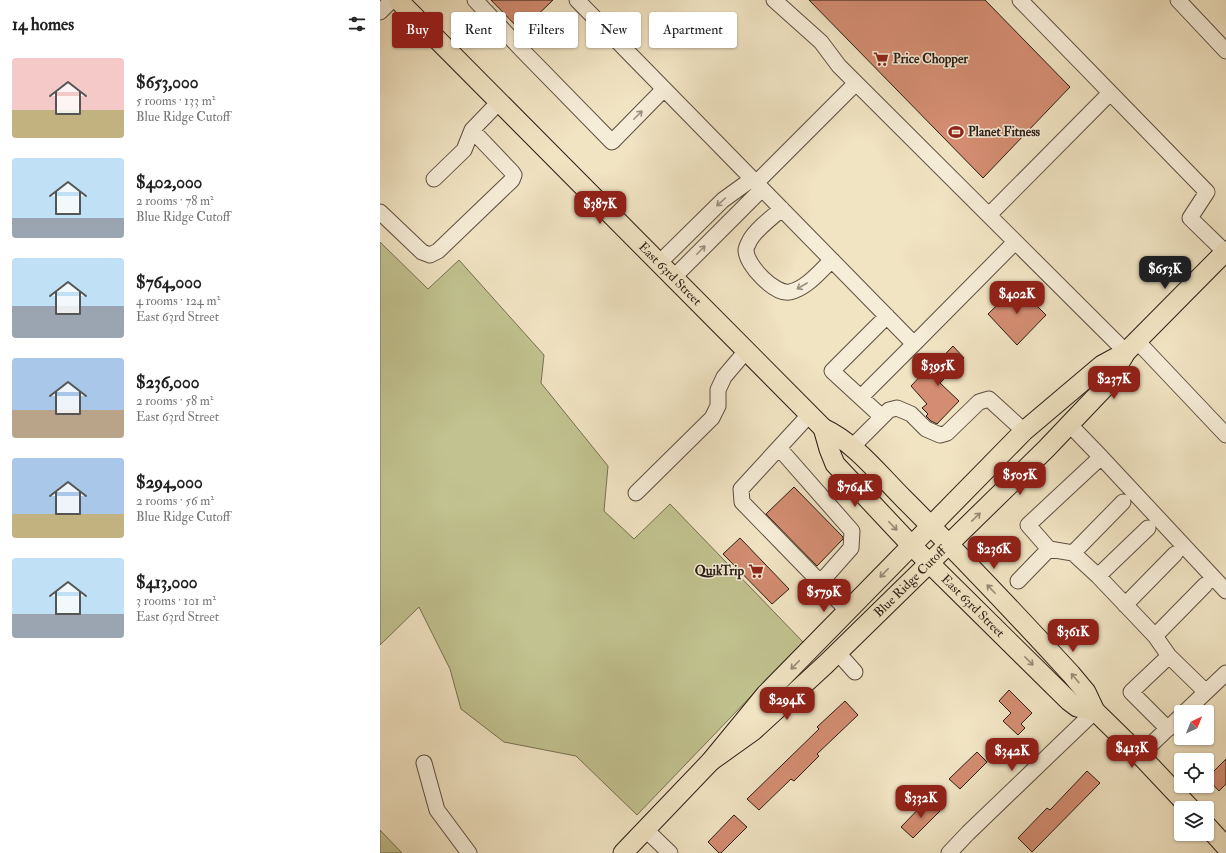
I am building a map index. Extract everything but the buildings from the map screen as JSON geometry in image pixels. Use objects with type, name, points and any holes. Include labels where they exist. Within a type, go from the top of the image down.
[{"type":"main road","name":"East 63rd Street","points":[[402,2],[499,102],[823,428],[836,434],[852,447],[931,526],[1071,674],[1086,692],[1095,711],[1140,755],[1183,801]]},
{"type":"main road","name":"Blue Ridge Cutoff","points":[[711,761],[753,731],[838,652],[1070,425],[1105,387],[1132,346],[1225,251]]},
{"type":"main road","name":"Blue Ridge Cutoff","points":[[623,853],[711,761],[766,694],[1024,431],[1102,365],[1132,346]]},
{"type":"main road","name":"East 63rd Street","points":[[823,428],[835,464],[912,545],[1069,701],[1077,707],[1095,711]]},
{"type":"street","points":[[475,0],[612,142],[664,89]]},
{"type":"street","points":[[577,0],[914,344]]},
{"type":"street","points":[[774,0],[821,42],[839,66],[1015,242],[1132,346],[1226,435]]},
{"type":"street","points":[[1020,0],[1207,192],[1190,218],[1225,251]]},
{"type":"street","points":[[1178,0],[1226,51]]},
{"type":"street","points":[[380,12],[402,2]]},
{"type":"street","points":[[673,278],[757,184],[856,83]]},
{"type":"street","points":[[989,215],[1110,93]]},
{"type":"street","points":[[434,179],[464,150],[472,130],[499,102]]},
{"type":"street","points":[[380,212],[422,252],[430,255],[438,251],[512,180],[513,177],[512,172],[472,130]]},
{"type":"street","points":[[659,263],[723,200],[757,184]]},
{"type":"street","points":[[782,209],[754,234],[749,241],[746,250],[752,266],[768,283],[777,290],[789,292],[806,284],[832,260]]},
{"type":"street","points":[[861,397],[1015,242]]},
{"type":"street","points":[[882,416],[832,371],[887,316]]},
{"type":"street","points":[[636,493],[712,418],[718,406],[718,390],[724,377],[746,351]]},
{"type":"street","points":[[852,447],[889,410],[897,408],[911,414],[926,429],[940,435],[947,433],[979,402],[988,399],[1024,431]]},
{"type":"street","points":[[810,415],[741,489],[742,502],[848,610]]},
{"type":"street","points":[[1070,425],[1226,591]]},
{"type":"street","points":[[779,448],[852,531],[851,548],[820,583]]},
{"type":"street","points":[[1101,457],[1028,525],[1049,549],[1073,553],[1098,576],[1155,636],[1169,656],[1206,692]]},
{"type":"street","points":[[1073,553],[1123,502]]},
{"type":"street","points":[[1098,576],[1148,528]]},
{"type":"street","points":[[1018,581],[1049,549]]},
{"type":"street","points":[[1125,605],[1175,554]]},
{"type":"street","points":[[1155,636],[1205,585]]},
{"type":"street","points":[[838,652],[855,672]]},
{"type":"street","points":[[1168,729],[1131,692],[1169,656]]},
{"type":"street","points":[[1192,705],[1226,673]]},
{"type":"street","points":[[949,853],[1095,711]]},
{"type":"street","points":[[1140,755],[1174,723]]},
{"type":"street","points":[[424,763],[436,810],[469,853]]},
{"type":"street","points":[[646,830],[670,853]]},
{"type":"green space","points":[[380,242],[428,289],[459,260],[544,355],[541,383],[608,466],[604,511],[634,539],[670,504],[803,642],[637,815],[576,756],[504,742],[461,709],[450,669],[419,607],[380,645]]},
{"type":"green space","points":[[380,830],[402,853],[380,853]]},
{"type":"place","name":"Price Chopper","points":[[881,59]]},
{"type":"place","name":"Planet Fitness","points":[[956,132]]},
{"type":"place","name":"QuikTrip","points":[[756,571]]}]
